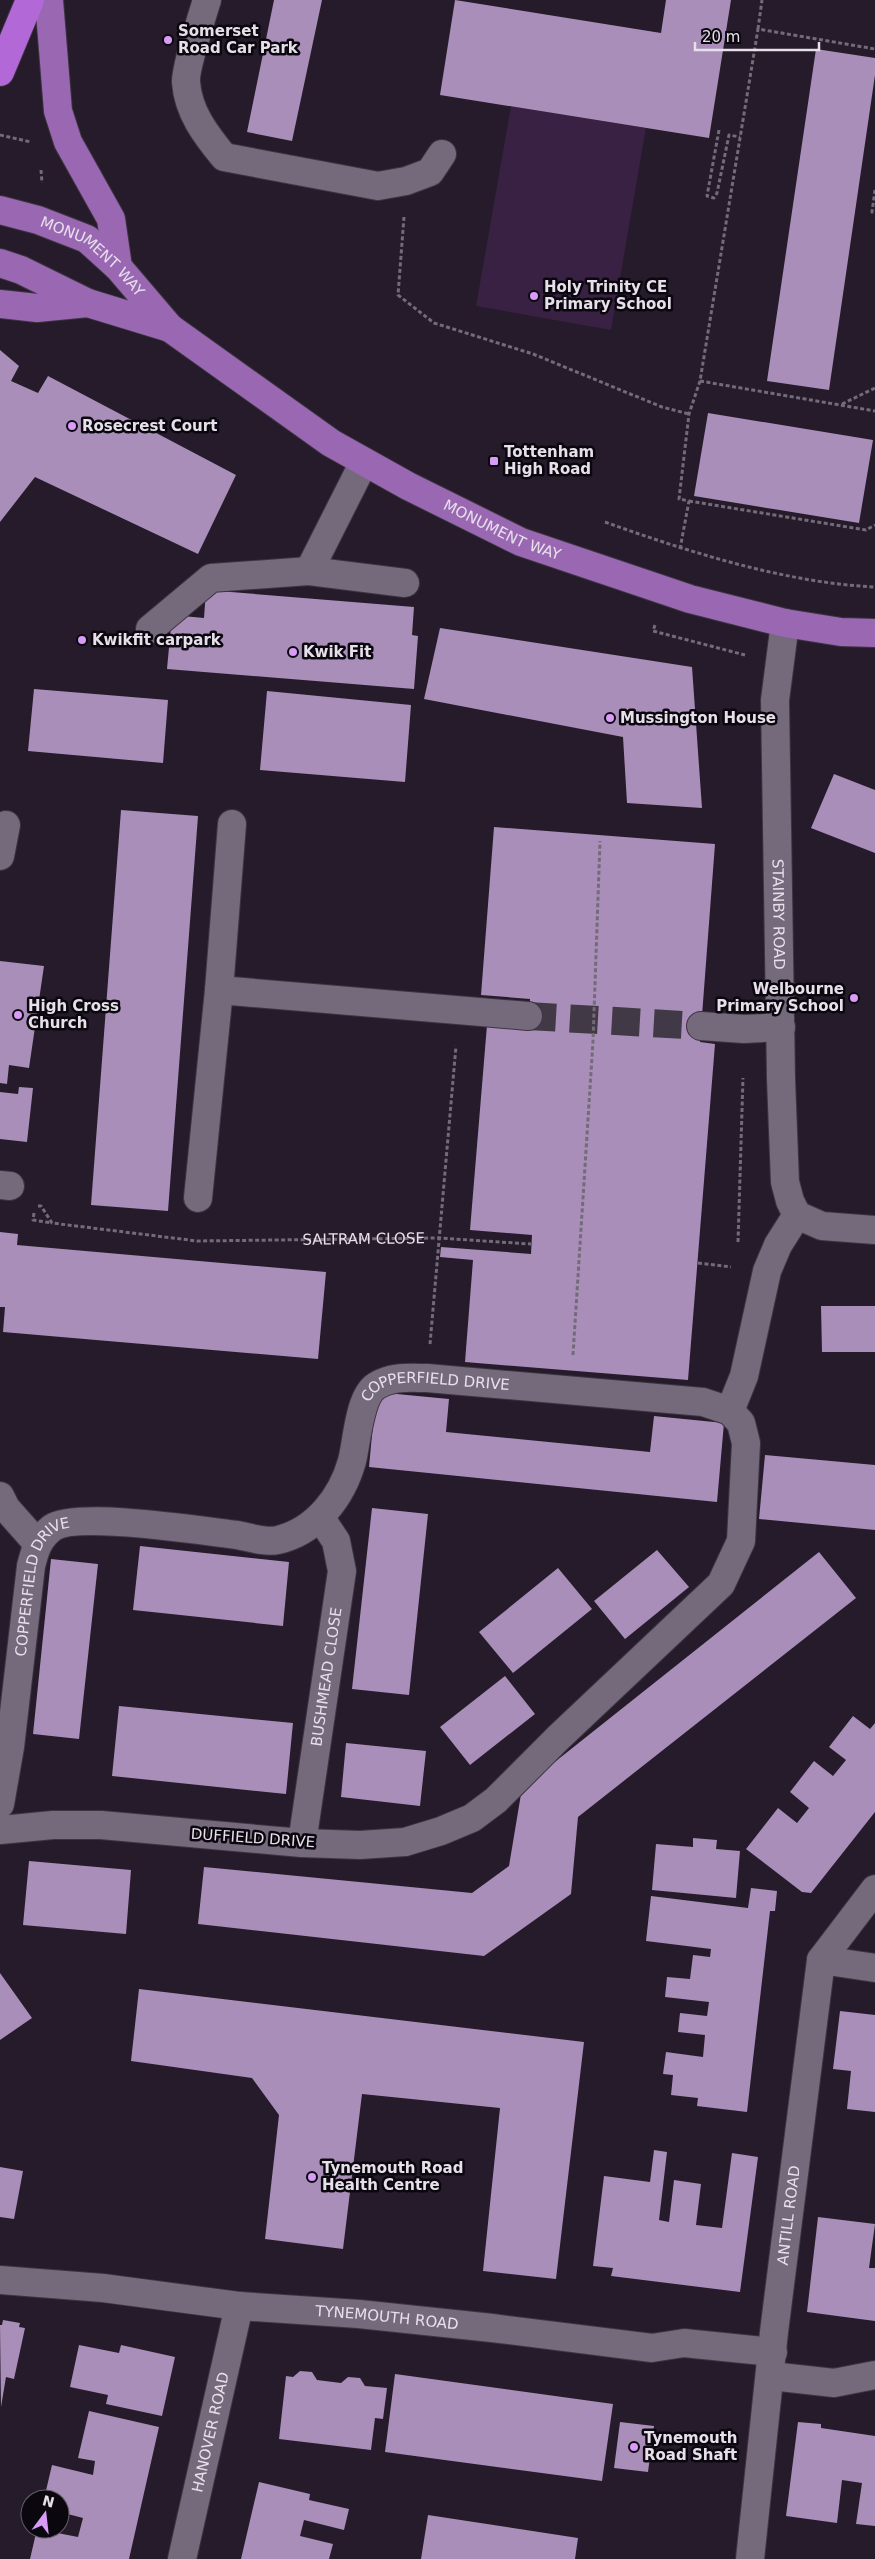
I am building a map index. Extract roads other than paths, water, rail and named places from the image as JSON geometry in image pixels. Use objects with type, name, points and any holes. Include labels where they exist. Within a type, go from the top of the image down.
[{"type":"highway","points":[[0,72],[30,0]]},
{"type":"main road","points":[[50,0],[58,111],[68,142],[111,219],[118,267]]},
{"type":"main road","name":"MONUMENT WAY","points":[[0,210],[38,220],[88,239],[118,267],[170,328],[331,443],[364,462],[521,542],[690,600],[785,623],[841,632],[875,633]]},
{"type":"main road","name":"MONUMENT WAY","points":[[0,263],[21,270],[88,303],[170,328]]},
{"type":"main road","points":[[0,304],[37,308],[88,303]]},
{"type":"street","points":[[208,0],[186,81],[190,106],[204,133],[224,157],[378,186],[406,181],[430,172],[442,154]]},
{"type":"street","points":[[309,571],[364,462]]},
{"type":"street","points":[[150,629],[211,578],[309,571],[405,584]]},
{"type":"street","name":"STAINBY ROAD","points":[[785,623],[779,664],[776,717],[785,1182],[790,1202],[790,1225]]},
{"type":"street","points":[[0,856],[6,824]]},
{"type":"street","points":[[198,1198],[219,990],[232,824]]},
{"type":"street","points":[[219,990],[528,1016]]},
{"type":"street","points":[[701,1026],[744,1029],[781,1027]]},
{"type":"street","points":[[730,1411],[744,1376],[767,1271],[790,1225],[875,1230]]},
{"type":"street","name":"COPPERFIELD DRIVE","points":[[0,1804],[10,1747],[30,1566],[37,1543],[54,1527],[80,1521],[171,1526],[276,1540],[302,1530],[320,1517],[339,1493],[352,1461],[361,1410],[374,1387],[395,1378],[427,1378],[703,1402],[730,1411]]},
{"type":"street","name":"DUFFIELD DRIVE","points":[[0,1830],[53,1825],[101,1825],[302,1844],[360,1845],[405,1842],[441,1831],[472,1818],[496,1800],[559,1737],[721,1584],[733,1563],[741,1541],[746,1443],[741,1423],[730,1411]]},
{"type":"street","points":[[0,1496],[6,1508],[37,1543]]},
{"type":"street","name":"BUSHMEAD CLOSE","points":[[302,1844],[342,1571],[336,1541],[320,1517]]},
{"type":"street","points":[[875,1889],[821,1960],[875,1968]]},
{"type":"street","name":"ANTILL ROAD","points":[[750,2559],[821,1960]]},
{"type":"street","name":"TYNEMOUTH ROAD","points":[[0,2280],[103,2288],[239,2306],[378,2316],[652,2348],[684,2343],[772,2364],[834,2383],[850,2382],[872,2375]]},
{"type":"street","name":"HANOVER ROAD","points":[[182,2559],[239,2306]]},
{"type":"tunnel","points":[[528,1016],[701,1026]]},
{"type":"place","name":"Somerset Road Car Park","points":[[168,40]]},
{"type":"place","name":"Holy Trinity CE Primary School","points":[[534,296]]},
{"type":"place","name":"Rosecrest Court","points":[[72,426]]},
{"type":"place","name":"Tottenham High Road","points":[[494,461]]},
{"type":"place","name":"Kwikfit carpark","points":[[82,640]]},
{"type":"place","name":"Kwik Fit","points":[[293,652]]},
{"type":"place","name":"Mussington House","points":[[610,718]]},
{"type":"place","name":"Welbourne Primary School","points":[[854,998]]},
{"type":"place","name":"High Cross Church","points":[[18,1015]]},
{"type":"place","name":"Tynemouth Road Health Centre","points":[[312,2177]]},
{"type":"place","name":"Tynemouth Road Shaft","points":[[634,2447]]}]
